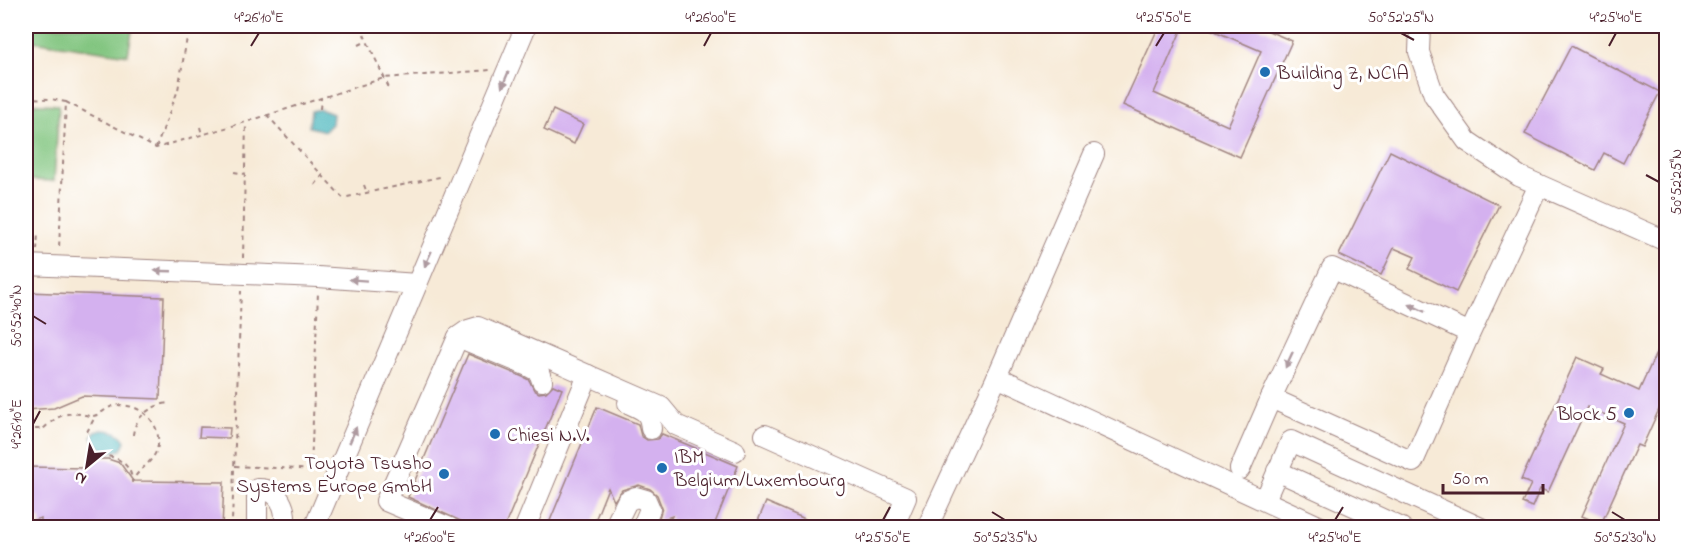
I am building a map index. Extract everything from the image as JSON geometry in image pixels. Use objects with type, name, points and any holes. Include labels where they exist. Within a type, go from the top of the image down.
[{"type":"lane","points":[[314,528],[526,26]]},
{"type":"lane","points":[[1419,26],[1419,52],[1434,94],[1467,141],[1519,176],[1666,242]]},
{"type":"lane","points":[[927,528],[1094,154]]},
{"type":"lane","points":[[1271,398],[1413,462],[1539,185]]},
{"type":"lane","points":[[31,260],[417,284]]},
{"type":"lane","points":[[1239,469],[1332,268],[1470,333]]},
{"type":"lane","points":[[450,528],[386,501],[458,337],[468,330],[477,327],[644,410],[650,419],[651,429]]},
{"type":"lane","points":[[458,337],[528,366],[539,372],[542,381]]},
{"type":"lane","points":[[996,377],[1323,528]]},
{"type":"lane","points":[[586,380],[661,407],[676,425],[735,451]]},
{"type":"lane","points":[[525,528],[586,380]]},
{"type":"lane","points":[[765,435],[906,498],[894,528]]},
{"type":"lane","points":[[1264,500],[1291,441],[1481,528]]},
{"type":"lane","points":[[1277,471],[1402,528]]},
{"type":"lane","points":[[257,528],[257,489],[272,492],[282,503],[286,519],[284,528]]},
{"type":"lane","points":[[614,528],[627,501],[636,496],[646,500],[650,509],[642,528]]},
{"type":"path","points":[[156,148],[178,90],[189,26]]},
{"type":"path","points":[[360,26],[389,88]]},
{"type":"path","points":[[359,45],[367,40]]},
{"type":"path","points":[[26,98],[66,102],[156,148],[384,78],[510,68]]},
{"type":"path","points":[[320,109],[321,98]]},
{"type":"path","points":[[59,248],[66,102]]},
{"type":"path","points":[[267,115],[343,198],[466,171]]},
{"type":"path","points":[[230,528],[242,274],[246,122]]},
{"type":"path","points":[[200,127],[202,135]]},
{"type":"path","points":[[234,172],[244,174]]},
{"type":"path","points":[[315,185],[322,176]]},
{"type":"path","points":[[364,185],[367,193]]},
{"type":"path","points":[[31,260],[38,232]]},
{"type":"path","points":[[311,470],[318,277]]},
{"type":"path","points":[[133,435],[136,424],[145,413],[161,404],[169,403]]},
{"type":"path","points":[[83,470],[92,458],[110,457],[128,467],[132,482],[135,475],[152,460],[158,446],[157,431],[145,413],[129,406],[120,405],[104,409],[96,415],[87,432]]},
{"type":"path","points":[[26,429],[43,429],[65,413],[96,415]]},
{"type":"path","points":[[234,466],[327,471],[337,474]]},
{"type":"path","points":[[26,524],[38,525]]},
{"type":"green space","points":[[28,26],[133,26],[128,55],[26,40]]},
{"type":"green space","points":[[26,103],[59,105],[54,181],[26,180]]},
{"type":"water","points":[[320,109],[333,114],[332,124],[325,131],[309,127],[311,111]]},
{"type":"water","points":[[102,430],[121,435],[125,441],[121,450],[110,452],[100,448],[92,437],[95,432]]},
{"type":"building","name":"Building Z, NCIA","points":[[1159,26],[1183,26],[1154,93],[1228,126],[1261,51],[1203,26],[1257,26],[1292,41],[1240,157],[1123,105]]},
{"type":"building","points":[[1571,46],[1660,92],[1623,163],[1604,153],[1595,170],[1525,134]]},
{"type":"building","points":[[553,110],[583,124],[574,144],[544,130]]},
{"type":"building","points":[[1390,151],[1499,205],[1456,292],[1409,269],[1415,257],[1394,248],[1381,275],[1339,255]]},
{"type":"building","points":[[26,292],[164,297],[160,399],[82,396],[54,408],[26,410]]},
{"type":"building","name":"Block 5","points":[[1666,331],[1666,394],[1642,447],[1637,445],[1601,524],[1582,516],[1624,423],[1587,407],[1548,492],[1540,489],[1532,507],[1522,503],[1531,484],[1521,480],[1577,357],[1604,369],[1601,374],[1639,391]]},
{"type":"building","points":[[468,354],[529,380],[534,390],[539,393],[546,392],[553,385],[562,389],[504,528],[476,528],[408,497]]},
{"type":"building","points":[[597,407],[638,424],[641,436],[647,440],[658,439],[662,434],[738,466],[713,528],[667,528],[672,516],[658,521],[662,508],[657,495],[650,489],[639,485],[622,490],[614,501],[608,488],[592,528],[547,528]]},
{"type":"building","points":[[200,427],[230,428],[229,438],[199,437]]},
{"type":"building","points":[[97,459],[108,459],[120,463],[133,481],[224,482],[222,528],[41,528],[41,518],[26,522],[26,467],[85,468]]},
{"type":"building","points":[[766,502],[805,519],[801,528],[755,528]]},
{"type":"place","name":"Building Z, NCIA","points":[[1265,72]]},
{"type":"place","name":"Block 5","points":[[1629,413]]},
{"type":"place","name":"Chiesi N.V.","points":[[495,434]]},
{"type":"place","name":"IBM Belgium/Luxembourg","points":[[662,468]]},
{"type":"place","name":"Toyota Tsusho Systems Europe GmbH","points":[[444,474]]}]
